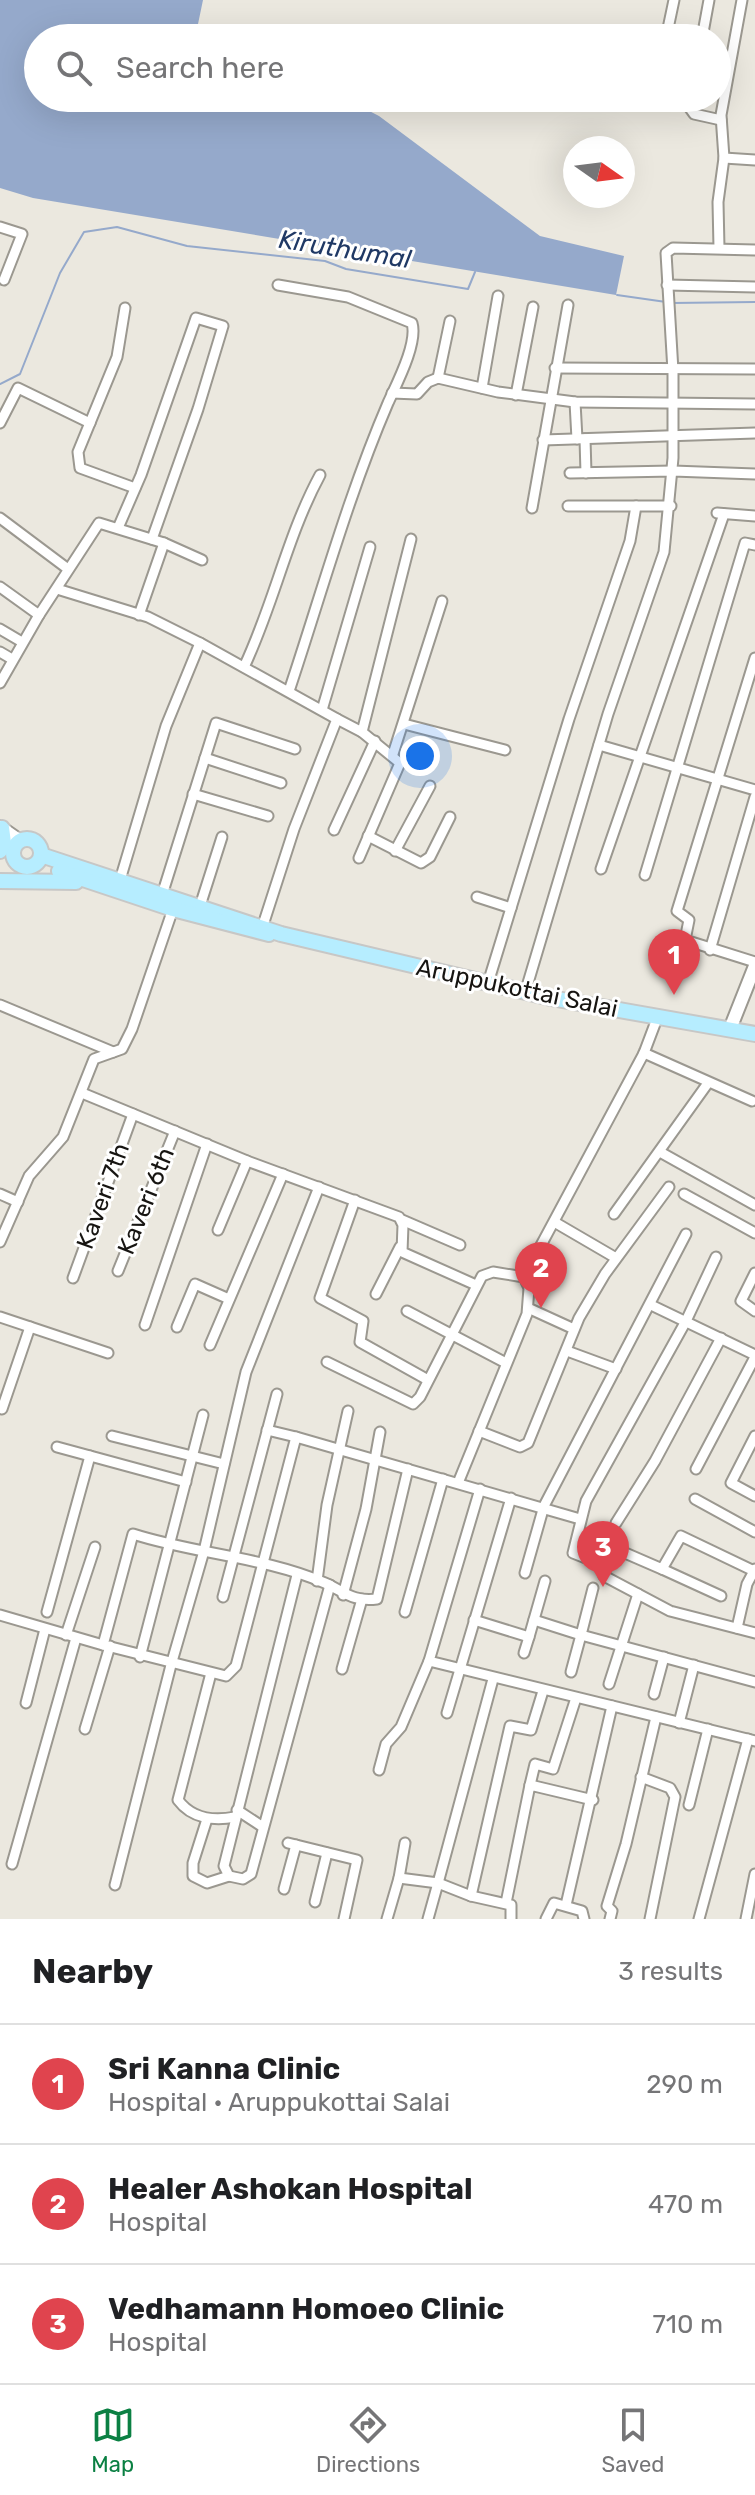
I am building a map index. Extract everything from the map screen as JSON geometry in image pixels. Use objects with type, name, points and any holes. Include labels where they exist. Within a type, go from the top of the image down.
[{"type":"main road","points":[[0,872],[11,853],[29,839],[37,843],[39,859],[11,853],[4,843],[1,828]]},
{"type":"main road","name":"Aruppukottai Salai","points":[[39,859],[120,880],[263,925],[281,934],[525,993],[755,1034]]},
{"type":"main road","name":"Aruppukottai Salai","points":[[39,859],[92,882],[173,909],[260,934],[281,934]]},
{"type":"main road","points":[[0,881],[92,882]]},
{"type":"street","points":[[669,24],[674,0]]},
{"type":"street","points":[[705,24],[709,0]]},
{"type":"street","points":[[731,63],[742,0]]},
{"type":"street","points":[[693,112],[721,120]]},
{"type":"street","points":[[719,248],[718,202],[724,158],[722,112]]},
{"type":"street","points":[[724,158],[755,160]]},
{"type":"street","points":[[0,227],[22,234],[1,281]]},
{"type":"street","points":[[525,993],[599,745],[664,552],[673,471],[673,371],[665,257],[669,249],[755,250]]},
{"type":"street","points":[[278,285],[348,297],[412,323],[410,346],[375,433],[289,691]]},
{"type":"street","points":[[667,285],[755,287]]},
{"type":"street","points":[[482,388],[498,296]]},
{"type":"street","points":[[532,508],[568,305]]},
{"type":"street","points":[[516,395],[533,307]]},
{"type":"street","points":[[125,308],[117,357],[78,452],[80,468],[135,488]]},
{"type":"street","points":[[118,528],[196,318],[223,326],[198,409],[152,539]]},
{"type":"street","points":[[438,378],[450,321]]},
{"type":"street","points":[[555,368],[673,371],[755,369]]},
{"type":"street","points":[[392,393],[417,394],[431,380],[438,378],[516,395],[575,402],[755,404]]},
{"type":"street","points":[[0,423],[18,388],[90,423]]},
{"type":"street","points":[[575,402],[586,473]]},
{"type":"street","points":[[543,440],[755,433]]},
{"type":"street","points":[[570,473],[673,471],[755,474]]},
{"type":"street","points":[[244,667],[264,626],[302,508],[320,475]]},
{"type":"street","points":[[568,506],[671,506]]},
{"type":"street","points":[[488,983],[569,719],[630,541],[636,506]]},
{"type":"street","points":[[601,869],[720,513],[755,516]]},
{"type":"street","points":[[0,518],[68,569]]},
{"type":"street","points":[[0,683],[22,642],[99,523],[164,543],[202,560]]},
{"type":"street","points":[[362,732],[411,539]]},
{"type":"street","points":[[139,615],[164,543]]},
{"type":"street","points":[[645,875],[745,543],[755,545]]},
{"type":"street","points":[[322,710],[370,547]]},
{"type":"street","points":[[0,587],[39,615]]},
{"type":"street","points":[[57,589],[139,615],[200,643],[362,732],[393,754],[400,761],[399,768],[359,858]]},
{"type":"street","points":[[393,754],[442,601]]},
{"type":"street","points":[[0,629],[22,642]]},
{"type":"street","points":[[120,880],[166,726],[200,643]]},
{"type":"street","points":[[0,652],[12,659]]},
{"type":"street","points":[[730,1029],[755,964],[685,940],[689,920],[677,911],[755,658]]},
{"type":"street","points":[[263,925],[294,829],[337,719]]},
{"type":"street","points":[[162,895],[216,723],[295,749]]},
{"type":"street","points":[[404,724],[505,750]]},
{"type":"street","points":[[334,830],[375,741]]},
{"type":"street","points":[[599,745],[755,790]]},
{"type":"street","points":[[205,758],[281,783]]},
{"type":"street","points":[[395,851],[430,786]]},
{"type":"street","points":[[193,794],[268,816]]},
{"type":"street","points":[[710,950],[755,797]]},
{"type":"street","points":[[368,836],[418,862],[425,862],[450,817]]},
{"type":"street","points":[[200,906],[222,837]]},
{"type":"street","points":[[477,897],[511,908]]},
{"type":"street","points":[[1,1239],[37,1164],[63,1137],[94,1059],[122,1049],[132,1029],[173,909]]},
{"type":"street","points":[[0,1005],[113,1052]]},
{"type":"street","points":[[524,1277],[556,1223],[644,1053],[658,1016]]},
{"type":"street","points":[[644,1053],[752,1101]]},
{"type":"street","points":[[614,1214],[708,1083]]},
{"type":"street","points":[[82,1093],[247,1161],[355,1200],[460,1245]]},
{"type":"street","name":"Kaveri 7th","points":[[73,1278],[133,1114]]},
{"type":"street","name":"Kaveri 6th","points":[[118,1271],[175,1131]]},
{"type":"street","points":[[145,1325],[207,1144]]},
{"type":"street","points":[[660,1152],[755,1205]]},
{"type":"street","points":[[218,1230],[247,1161]]},
{"type":"street","points":[[210,1345],[283,1174]]},
{"type":"street","points":[[115,1885],[171,1665],[204,1551],[246,1372],[319,1187]]},
{"type":"street","points":[[479,1431],[525,1446],[574,1329],[616,1258],[669,1187]]},
{"type":"street","points":[[0,1194],[18,1202]]},
{"type":"street","points":[[684,1194],[754,1230]]},
{"type":"street","points":[[355,1200],[320,1298],[363,1321],[360,1342],[428,1380]]},
{"type":"street","points":[[376,1294],[400,1247],[402,1220]]},
{"type":"street","points":[[556,1223],[616,1258]]},
{"type":"street","points":[[525,1573],[544,1506],[686,1234]]},
{"type":"street","points":[[400,1247],[404,1254],[476,1285]]},
{"type":"street","points":[[716,1257],[694,1324],[585,1504],[573,1553],[606,1566],[604,1576],[670,1611],[755,1633]]},
{"type":"street","points":[[327,1362],[408,1404],[416,1401],[476,1285],[487,1272],[524,1277]]},
{"type":"street","points":[[755,1273],[741,1301],[755,1311]]},
{"type":"street","points":[[458,1483],[528,1308],[529,1288],[524,1277]]},
{"type":"street","points":[[177,1327],[195,1284],[229,1299]]},
{"type":"street","points":[[651,1305],[755,1356],[696,1469]]},
{"type":"street","points":[[528,1308],[574,1329]]},
{"type":"street","points":[[407,1311],[506,1363]]},
{"type":"street","points":[[0,1317],[108,1353]]},
{"type":"street","points":[[2,1409],[30,1327]]},
{"type":"street","points":[[616,1523],[655,1461],[721,1338]]},
{"type":"street","points":[[567,1351],[616,1369]]},
{"type":"street","points":[[223,1597],[277,1394]]},
{"type":"street","points":[[317,1581],[327,1505],[348,1411]]},
{"type":"street","points":[[140,1657],[203,1415]]},
{"type":"street","points":[[267,1430],[544,1506],[580,1519]]},
{"type":"street","points":[[343,1595],[366,1509],[380,1432]]},
{"type":"street","points":[[112,1436],[224,1464]]},
{"type":"street","points":[[755,1436],[731,1483],[755,1496]]},
{"type":"street","points":[[0,1615],[140,1657],[226,1676],[236,1666],[260,1564],[296,1437]]},
{"type":"street","points":[[57,1447],[186,1482]]},
{"type":"street","points":[[47,1612],[90,1456]]},
{"type":"street","points":[[85,1729],[133,1534],[169,1546],[260,1564],[330,1585],[343,1595],[362,1599],[380,1597],[408,1469]]},
{"type":"street","points":[[405,1612],[443,1479]]},
{"type":"street","points":[[379,1770],[386,1744],[398,1734],[429,1661],[480,1489]]},
{"type":"street","points":[[447,1713],[511,1498]]},
{"type":"street","points":[[695,1499],[755,1532]]},
{"type":"street","points":[[579,1533],[721,1596]]},
{"type":"street","points":[[662,1569],[681,1536],[754,1570],[737,1628]]},
{"type":"street","points":[[12,1864],[95,1547]]},
{"type":"street","points":[[229,1876],[224,1866],[297,1575]]},
{"type":"street","points":[[524,1653],[545,1581]]},
{"type":"street","points":[[207,1819],[193,1863],[193,1876],[207,1883],[229,1876],[243,1879],[251,1874],[330,1585]]},
{"type":"street","points":[[571,1672],[593,1588]]},
{"type":"street","points":[[609,1684],[638,1594]]},
{"type":"street","points":[[342,1669],[362,1599]]},
{"type":"street","points":[[474,1620],[529,1637]]},
{"type":"street","points":[[534,1620],[755,1682]]},
{"type":"street","points":[[26,1703],[45,1629]]},
{"type":"street","points":[[654,1694],[664,1657]]},
{"type":"street","points":[[429,1661],[752,1740],[699,1919]]},
{"type":"street","points":[[679,1723],[694,1665]]},
{"type":"street","points":[[211,1673],[178,1800],[184,1807],[207,1819],[236,1814],[263,1827]]},
{"type":"street","points":[[428,1919],[493,1679]]},
{"type":"street","points":[[471,1896],[510,1726],[531,1730],[543,1691]]},
{"type":"street","points":[[506,1903],[535,1764],[553,1769],[576,1698]]},
{"type":"street","points":[[566,1905],[593,1800],[612,1706]]},
{"type":"street","points":[[610,1919],[612,1911],[607,1906],[656,1717]]},
{"type":"street","points":[[689,1805],[708,1729]]},
{"type":"street","points":[[641,1777],[670,1788],[675,1797],[650,1919]]},
{"type":"street","points":[[530,1785],[593,1800]]},
{"type":"street","points":[[387,1919],[405,1843]]},
{"type":"street","points":[[284,1889],[292,1844],[358,1862],[344,1917],[356,1919]]},
{"type":"street","points":[[315,1902],[327,1853]]},
{"type":"street","points":[[399,1878],[438,1883],[471,1896],[506,1903],[513,1907],[511,1919]]},
{"type":"street","points":[[746,1919],[754,1881]]},
{"type":"street","points":[[546,1919],[552,1903],[582,1911],[584,1919]]},
{"type":"water","points":[[0,0],[203,0],[198,24],[24,24],[24,112],[371,112],[540,236],[624,256],[616,295],[33,198],[0,188]]},
{"type":"waterway","name":"Kiruthumal","points":[[0,384],[20,374],[60,273],[84,232],[117,227],[187,246],[325,261],[346,269],[468,289],[475,272]]},
{"type":"waterway","name":"Kiruthumal","points":[[617,295],[666,302]]},
{"type":"waterway","name":"Kiruthumal","points":[[672,303],[755,302]]},
{"type":"place","name":"Sri Kanna Clinic","points":[[674,995]]},
{"type":"place","name":"Healer Ashokan Hospital","points":[[541,1308]]},
{"type":"place","name":"Vedhamann Homoeo Clinic","points":[[603,1587]]}]
